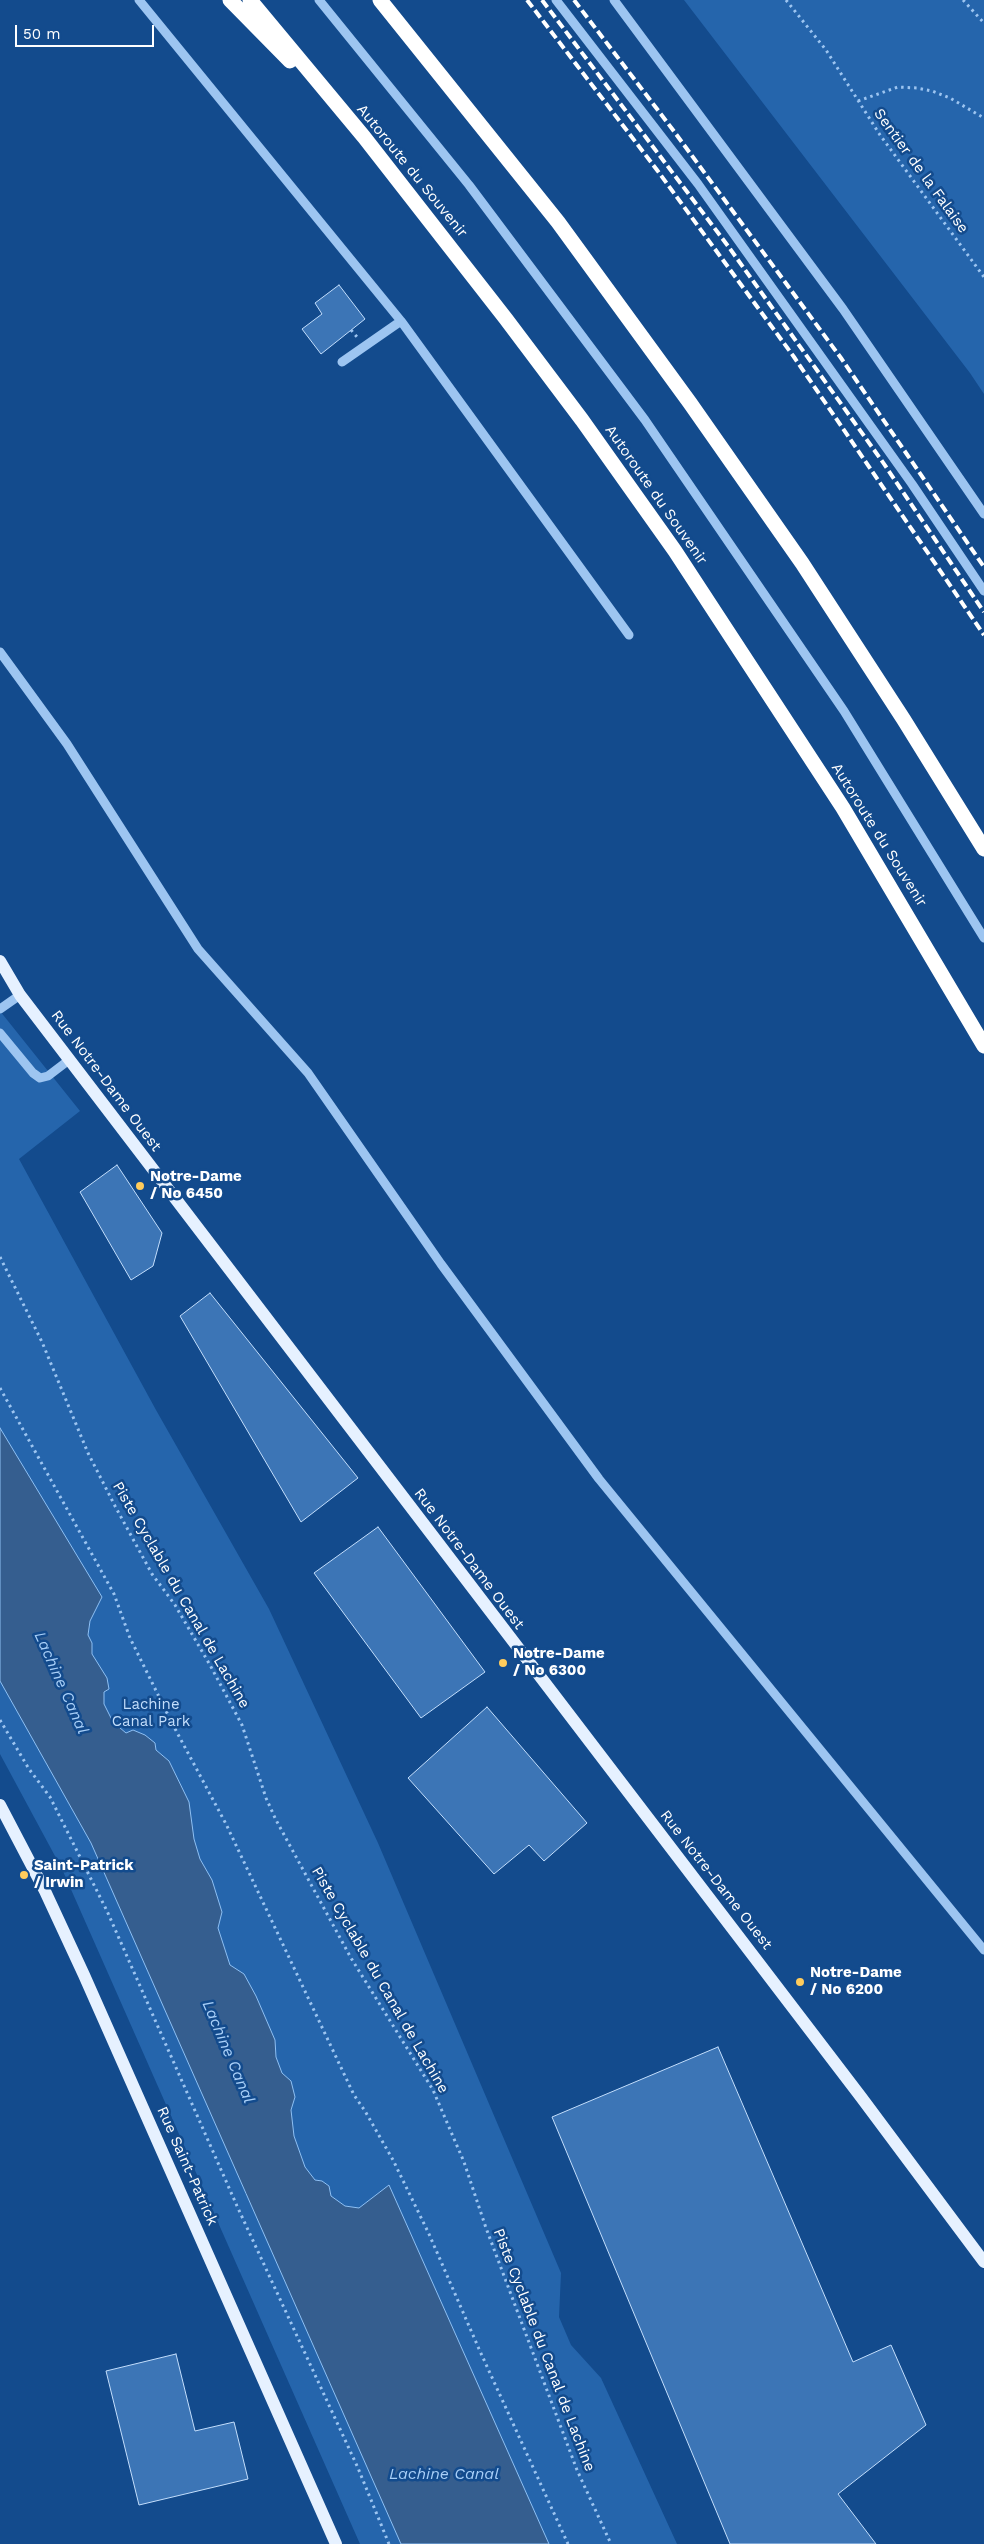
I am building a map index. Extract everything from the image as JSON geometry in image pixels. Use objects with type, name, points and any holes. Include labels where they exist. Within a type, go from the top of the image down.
[{"type":"highway","points":[[230,0],[364,138]]},
{"type":"highway","name":"Autoroute du Souvenir","points":[[250,0],[364,138],[547,373],[686,567],[866,846],[984,1046]]},
{"type":"highway","points":[[380,0],[558,222],[690,403],[841,622],[925,752],[984,849]]},
{"type":"main road","name":"Rue Notre-Dame Ouest","points":[[0,961],[20,994],[69,1060],[850,2082],[984,2262]]},
{"type":"main road","name":"Rue Notre-Dame Ouest","points":[[0,975],[20,994]]},
{"type":"main road","name":"Rue Saint-Patrick","points":[[0,1805],[80,1966],[336,2544]]},
{"type":"lane","points":[[139,0],[401,320],[629,635]]},
{"type":"lane","points":[[319,0],[469,185],[650,428],[844,711],[984,938]]},
{"type":"lane","points":[[556,0],[710,200],[912,484],[984,591]]},
{"type":"lane","points":[[614,0],[843,309],[984,514]]},
{"type":"lane","points":[[342,362],[401,320]]},
{"type":"lane","points":[[0,652],[67,744],[198,949],[308,1073],[441,1264],[598,1479],[984,1950]]},
{"type":"lane","points":[[0,1010],[20,994]]},
{"type":"lane","points":[[0,1033],[33,1073],[40,1078],[48,1076],[69,1060]]},
{"type":"path","name":"Sentier de la Falaise","points":[[786,0],[826,50],[858,101],[984,277]]},
{"type":"path","points":[[963,0],[984,23]]},
{"type":"path","name":"Sentier de la Falaise","points":[[858,101],[898,87],[917,88],[950,98],[984,118]]},
{"type":"path","name":"Piste Cyclable du Canal de Lachine","points":[[0,1257],[42,1342],[88,1452],[115,1506],[152,1574],[175,1605],[234,1707],[242,1724],[266,1798],[276,1820],[351,1958],[434,2090],[464,2162],[486,2228],[577,2470],[611,2544]]},
{"type":"path","points":[[0,1388],[114,1594],[130,1638],[172,1725],[226,1824],[354,2095],[365,2110],[409,2193],[568,2544]]},
{"type":"path","points":[[0,1720],[28,1769],[50,1797],[107,1911],[236,2206],[358,2468],[389,2544]]},
{"type":"green space","points":[[684,0],[984,0],[984,394],[970,373]]},
{"type":"green space","name":"Lachine Canal Park","points":[[0,1011],[80,1111],[19,1159],[156,1410],[269,1609],[378,1843],[561,2273],[559,2317],[571,2345],[601,2378],[677,2544],[360,2544],[62,1869],[0,1754]]},
{"type":"water","name":"Lachine Canal","points":[[0,1428],[102,1597],[90,1621],[88,1635],[92,1643],[92,1654],[107,1678],[109,1689],[104,1692],[104,1704],[113,1722],[126,1733],[133,1730],[145,1735],[155,1743],[156,1750],[169,1761],[189,1802],[194,1839],[200,1859],[212,1880],[222,1912],[218,1928],[230,1965],[244,1974],[256,1996],[275,2040],[276,2057],[282,2073],[291,2081],[295,2097],[291,2110],[294,2136],[305,2167],[315,2180],[322,2181],[329,2186],[331,2196],[345,2206],[359,2208],[389,2185],[549,2544],[401,2544],[91,1843],[0,1681]]},
{"type":"building","points":[[339,285],[365,319],[321,354],[302,329],[322,314],[315,303]]},
{"type":"building","points":[[117,1165],[162,1233],[153,1266],[131,1280],[80,1192]]},
{"type":"building","points":[[210,1293],[358,1478],[301,1522],[180,1316]]},
{"type":"building","points":[[378,1527],[485,1672],[421,1718],[314,1573]]},
{"type":"building","points":[[487,1707],[587,1823],[544,1861],[529,1845],[494,1874],[408,1778]]},
{"type":"building","points":[[718,2047],[853,2362],[891,2345],[926,2425],[838,2494],[876,2544],[730,2544],[552,2117]]},
{"type":"building","points":[[176,2354],[195,2431],[234,2422],[248,2479],[139,2505],[106,2371]]},
{"type":"railway","points":[[527,0],[657,170],[794,357],[984,635]]},
{"type":"railway","points":[[542,0],[728,246],[882,461],[984,612]]},
{"type":"railway","points":[[574,0],[673,130],[841,358],[984,567]]},
{"type":"place","name":"Notre-Dame / No 6450","points":[[140,1186]]},
{"type":"place","name":"Notre-Dame / No 6300","points":[[503,1663]]},
{"type":"place","name":"Saint-Patrick / Irwin","points":[[24,1875]]},
{"type":"place","name":"Notre-Dame / No 6200","points":[[800,1982]]}]
